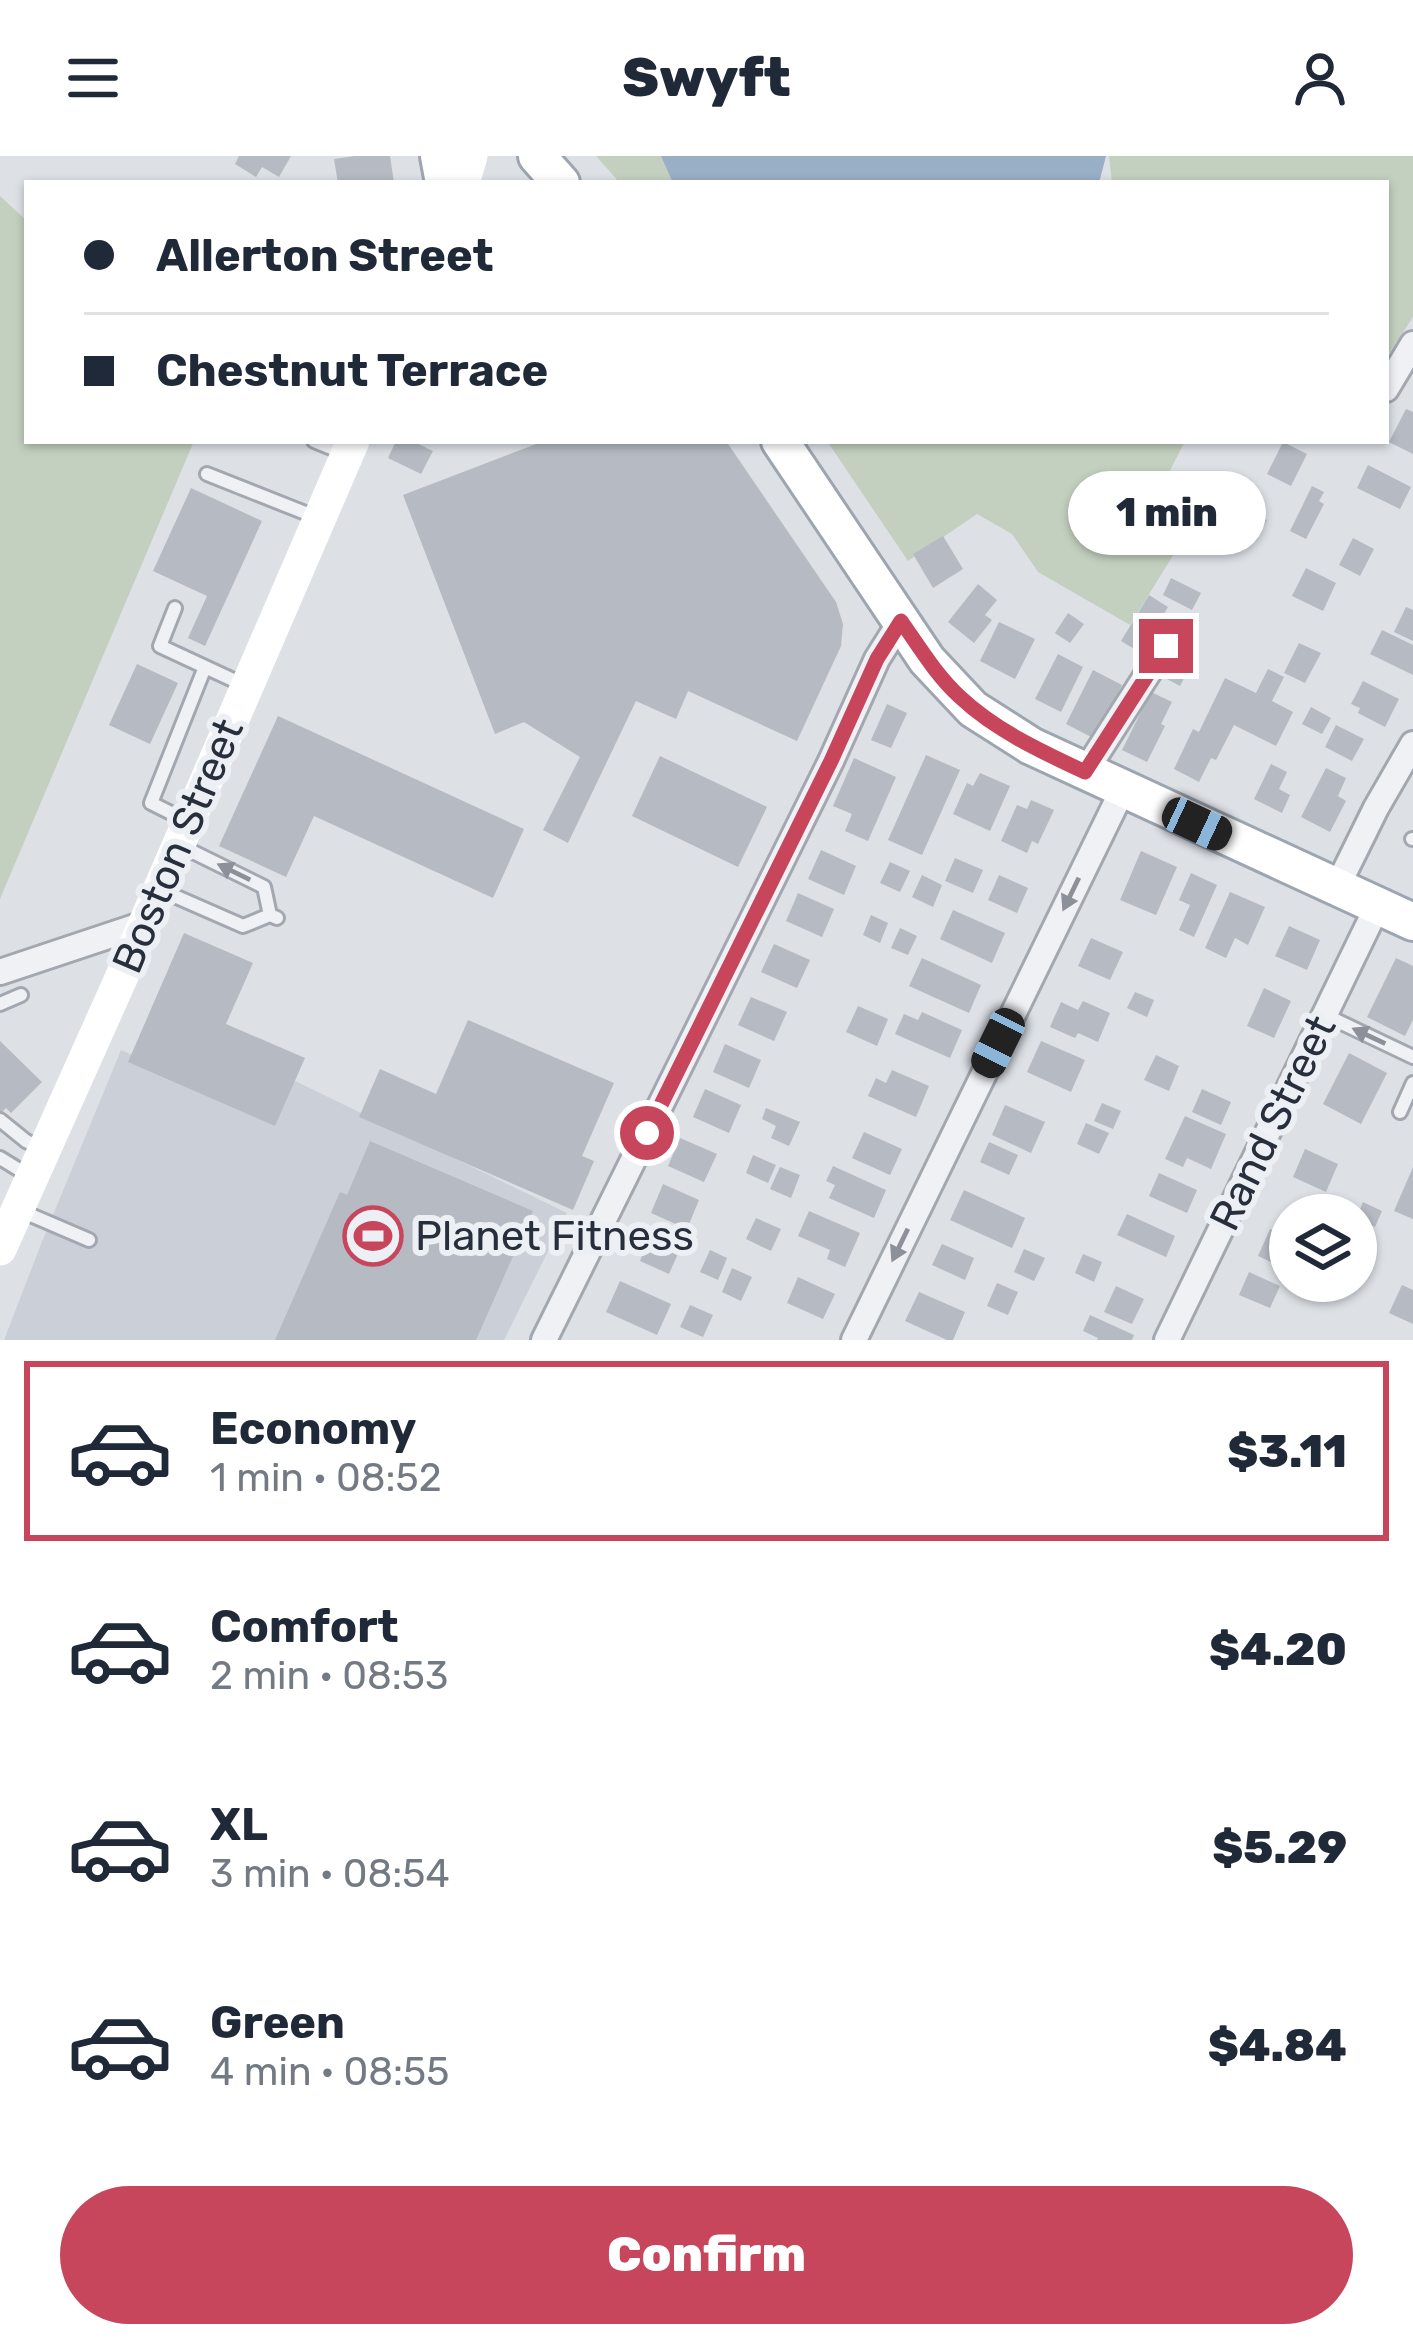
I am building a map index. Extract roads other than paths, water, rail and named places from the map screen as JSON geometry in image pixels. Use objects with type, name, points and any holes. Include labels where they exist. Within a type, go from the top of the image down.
[{"type":"main road","points":[[537,156],[558,180]]},
{"type":"main road","points":[[783,444],[927,660],[973,709],[1031,746],[1413,922]]},
{"type":"main road","name":"Boston Street","points":[[0,1249],[350,448]]},
{"type":"street","points":[[1389,384],[1413,344]]},
{"type":"street","points":[[544,1340],[821,782],[877,659],[901,621]]},
{"type":"street","points":[[1085,772],[1166,646]]},
{"type":"street","points":[[1337,886],[1413,744]]},
{"type":"street","points":[[854,1340],[1123,789]]},
{"type":"street","name":"Rand Street","points":[[1167,1340],[1378,905]]},
{"type":"street","points":[[0,972],[144,924]]},
{"type":"lane","points":[[208,474],[320,518]]},
{"type":"lane","points":[[175,608],[160,646],[247,686]]},
{"type":"lane","points":[[159,890],[243,926],[274,916],[264,886],[183,833],[151,803],[205,667]]},
{"type":"lane","points":[[0,1004],[21,995]]},
{"type":"lane","points":[[1325,1015],[1413,1057]]},
{"type":"lane","points":[[1400,1112],[1413,1084]]},
{"type":"lane","points":[[0,1120],[26,1141],[38,1164]]},
{"type":"lane","points":[[0,1157],[38,1164]]},
{"type":"lane","points":[[18,1209],[89,1240]]},
{"type":"water","points":[[661,156],[1106,156],[1100,180],[672,180]]},
{"type":"place","name":"Planet Fitness","points":[[373,1236]]}]
